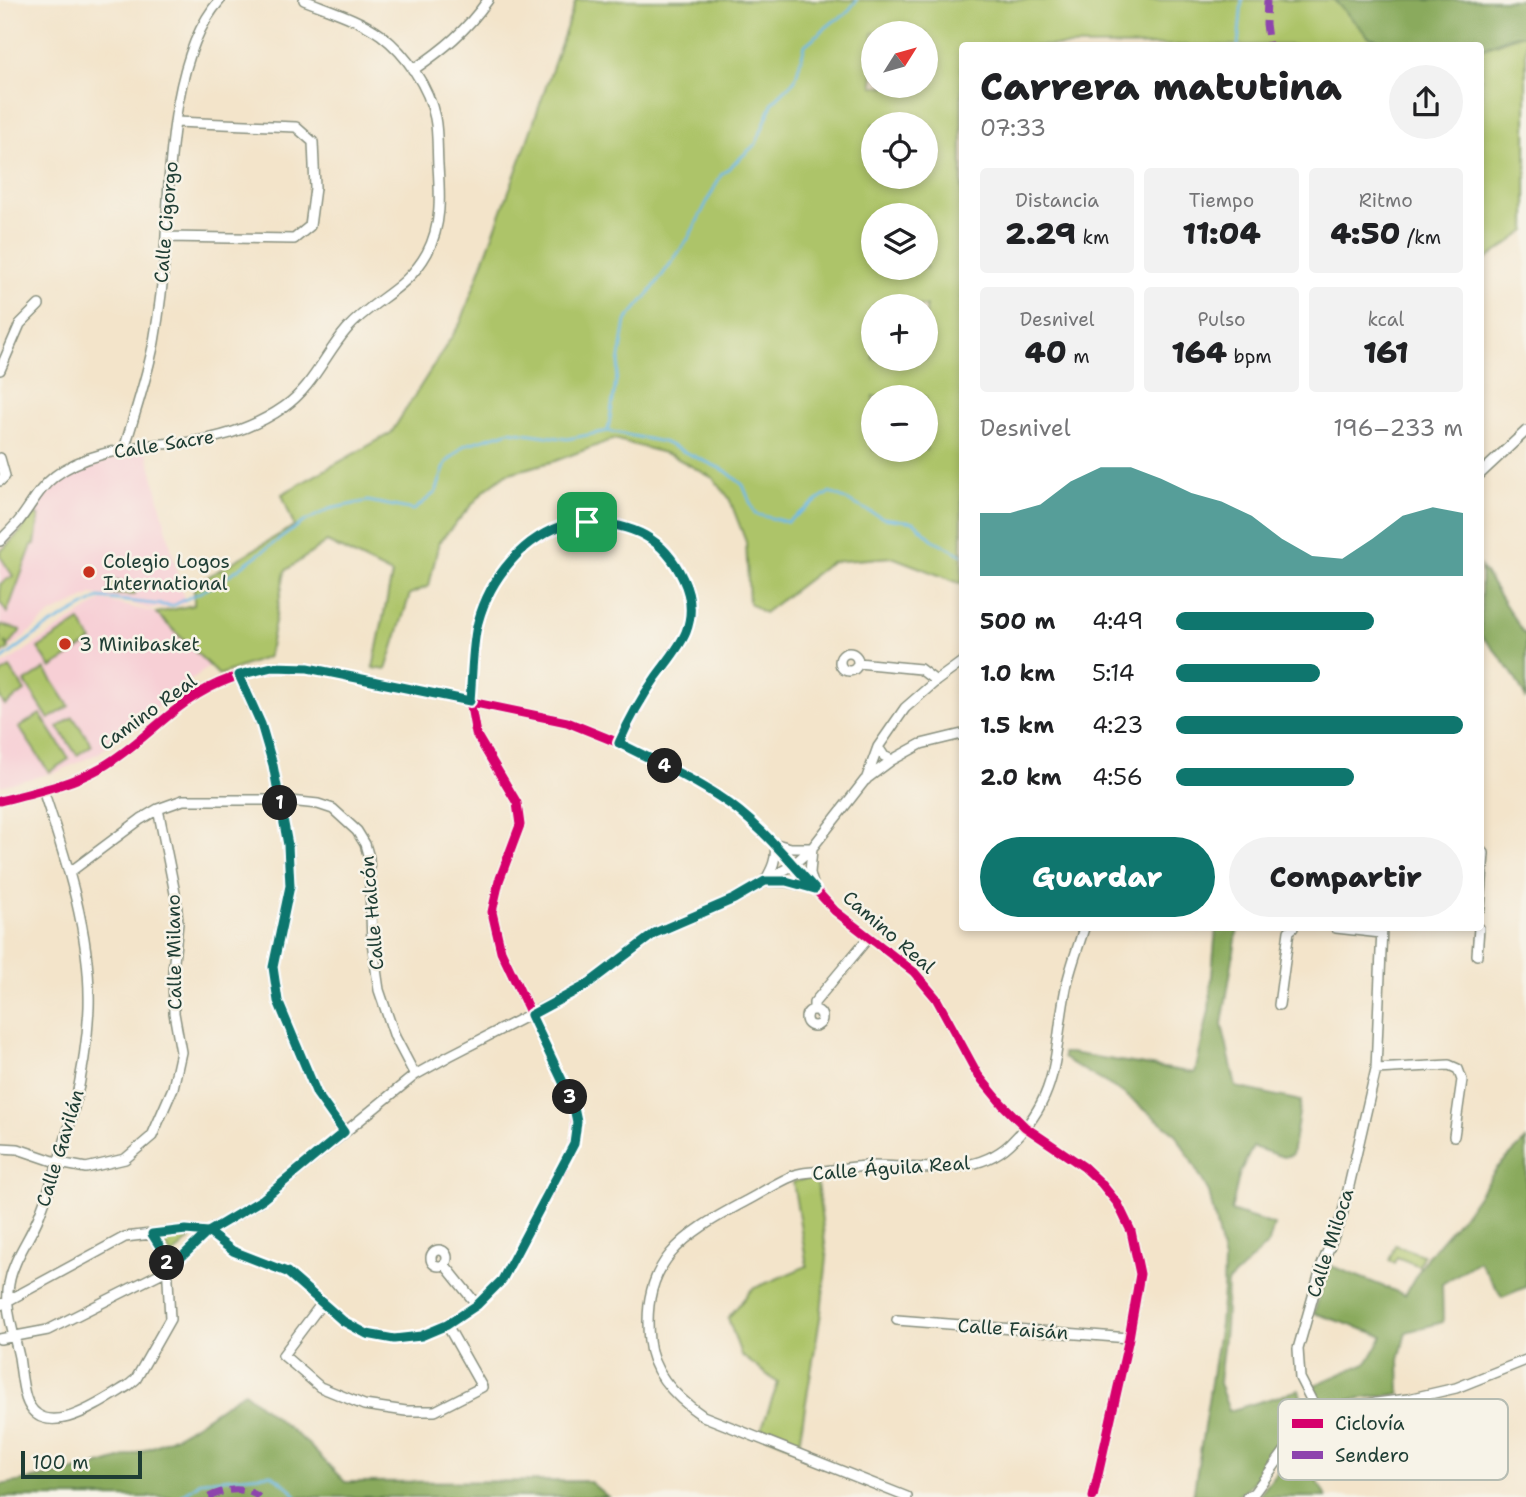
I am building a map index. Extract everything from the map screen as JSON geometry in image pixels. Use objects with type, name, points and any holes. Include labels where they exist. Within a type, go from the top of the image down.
[{"type":"street","name":"Calle Cigorgo","points":[[124,450],[153,343],[176,122],[189,55],[210,11],[220,0]]},
{"type":"street","name":"Calle Sacre","points":[[0,541],[18,522],[35,495],[55,476],[79,462],[105,453],[162,444],[189,443],[235,432],[286,406],[306,389],[347,329],[399,288],[415,270],[436,231],[440,199],[435,118],[427,94],[413,70],[381,35],[362,24],[304,0]]},
{"type":"street","points":[[413,70],[443,50],[470,25],[488,0]]},
{"type":"street","points":[[166,237],[294,239],[310,226],[315,188],[313,142],[296,127],[176,122]]},
{"type":"street","points":[[0,370],[20,324],[39,305]]},
{"type":"street","points":[[1484,470],[1526,431]]},
{"type":"street","points":[[0,458],[5,476],[0,481]]},
{"type":"street","points":[[4,1303],[125,1237],[186,1230],[208,1232],[233,1251],[287,1272],[343,1321],[367,1334],[394,1339],[421,1336],[447,1325],[477,1305],[502,1280],[574,1144],[577,1122],[573,1103],[501,951],[492,912],[499,881],[520,825],[517,803],[476,734],[470,701],[476,632],[492,587],[514,557],[530,543],[563,525],[614,523],[638,532],[664,548],[677,565],[688,590],[691,614],[686,634],[649,687],[619,743]]},
{"type":"street","points":[[858,663],[920,669],[936,681]]},
{"type":"street","points":[[865,780],[878,747],[905,708],[959,664]]},
{"type":"street","name":"Camino Real","points":[[0,801],[82,777],[121,754],[188,701],[212,686],[239,675],[272,667],[308,668],[566,722],[619,743],[718,796],[737,809],[774,844],[835,911],[914,972],[936,998],[978,1075],[1002,1104],[1025,1128],[1084,1167],[1118,1204],[1131,1231],[1140,1274],[1129,1338],[1093,1497]]},
{"type":"street","points":[[239,675],[261,724],[273,765],[288,845],[290,886],[273,967],[278,1001],[317,1094],[344,1132]]},
{"type":"street","points":[[0,1339],[48,1331],[169,1269],[208,1232],[263,1199],[415,1075],[585,986],[655,933],[734,899],[793,865],[812,848],[865,780],[920,744],[959,735]]},
{"type":"street","points":[[878,747],[892,760]]},
{"type":"street","name":"Calle Gavilán","points":[[43,790],[70,872],[83,931],[89,1005],[80,1088],[59,1163],[37,1221],[12,1270],[4,1303],[15,1337],[27,1400],[40,1417],[51,1420],[67,1418],[129,1385],[136,1378],[170,1319],[169,1269]]},
{"type":"street","name":"Calle Halcón","points":[[70,872],[141,819],[158,809],[183,800],[280,800],[318,804],[332,809],[351,824],[365,844],[369,858],[373,942],[379,990],[395,1037],[415,1075]]},
{"type":"street","name":"Calle Milano","points":[[0,1148],[18,1149],[59,1163],[86,1168],[125,1159],[152,1136],[173,1088],[181,1052],[173,992],[178,923],[176,898],[158,809]]},
{"type":"street","points":[[765,881],[776,854],[774,844],[812,848]]},
{"type":"street","points":[[812,848],[810,873],[815,889]]},
{"type":"street","points":[[765,881],[786,881],[815,889]]},
{"type":"street","name":"Calle Águila Real","points":[[907,1497],[703,1416],[685,1403],[669,1388],[649,1346],[647,1320],[650,1293],[660,1268],[675,1246],[693,1231],[798,1174],[865,1166],[968,1164],[995,1155],[1009,1145],[1040,1109],[1050,1087],[1057,1058],[1065,989],[1083,931]]},
{"type":"street","points":[[1279,1005],[1289,931]]},
{"type":"street","name":"Calle Miloca","points":[[1311,1399],[1300,1378],[1298,1349],[1322,1265],[1342,1216],[1376,1069],[1382,931]]},
{"type":"street","points":[[1477,955],[1479,931]]},
{"type":"street","name":"Camino Real","points":[[814,1010],[814,1003],[869,937]]},
{"type":"street","points":[[1376,1069],[1449,1065],[1458,1069],[1462,1080],[1454,1136]]},
{"type":"street","points":[[152,1234],[164,1253],[169,1269]]},
{"type":"street","points":[[444,1264],[477,1305]]},
{"type":"street","points":[[322,1303],[283,1355],[320,1387],[364,1405],[406,1411],[435,1411],[482,1387],[447,1325]]},
{"type":"street","name":"Calle Faisán","points":[[897,1320],[1129,1338]]},
{"type":"street","points":[[1408,1399],[1456,1388],[1526,1360]]},
{"type":"street","points":[[1247,1497],[1254,1493],[1278,1460]]},
{"type":"shaded area","name":"Colegio Logos International","points":[[147,451],[185,603],[168,608],[147,609],[119,599],[92,595],[51,614],[0,657],[0,550],[20,528],[39,498],[63,479],[97,463]]},
{"type":"shaded area","points":[[102,600],[157,613],[209,666],[99,753],[57,772],[0,786],[0,667]]},
{"type":"green space","points":[[576,0],[1334,0],[1369,36],[1390,42],[959,42],[959,583],[892,557],[831,562],[764,613],[749,603],[746,542],[729,498],[713,478],[671,455],[614,439],[555,461],[506,474],[485,490],[439,542],[429,586],[410,594],[386,670],[373,668],[392,574],[327,542],[285,571],[268,657],[219,675],[156,613],[194,605],[194,585],[294,526],[282,494],[391,433],[461,322]]},
{"type":"green space","points":[[1334,0],[1526,0],[1526,35],[1509,37],[1484,48],[1484,42],[1388,42],[1369,37]]},
{"type":"green space","points":[[1526,35],[1526,231],[1484,261],[1484,48]]},
{"type":"green space","points":[[32,511],[39,517],[35,544],[32,545],[7,613],[0,602],[0,584],[13,576],[0,552],[22,530]]},
{"type":"green space","points":[[1484,572],[1524,634],[1526,633],[1526,700],[1507,665],[1484,639]]},
{"type":"green space","points":[[110,581],[136,583],[135,595],[109,594]]},
{"type":"green space","name":"3 Minibasket","points":[[80,621],[92,641],[51,668],[38,648]]},
{"type":"green space","points":[[0,626],[21,630],[9,645],[5,642],[9,648],[0,655]]},
{"type":"green space","points":[[10,668],[25,691],[5,705],[0,698],[0,674]]},
{"type":"green space","points":[[45,669],[69,706],[49,719],[25,682]]},
{"type":"green space","points":[[40,714],[69,759],[49,772],[19,727]]},
{"type":"green space","points":[[73,717],[92,745],[77,755],[58,727]]},
{"type":"green space","points":[[1216,931],[1238,931],[1222,1024],[1236,1087],[1301,1101],[1292,1155],[1283,1157],[1253,1147],[1240,1172],[1231,1211],[1274,1225],[1269,1243],[1227,1283],[1219,1383],[1229,1411],[1299,1390],[1302,1399],[1278,1399],[1278,1446],[1259,1476],[1236,1497],[1193,1497],[1223,1290],[1224,1261],[1209,1192],[1176,1134],[1123,1093],[1063,1058],[1063,1053],[1070,1053],[1195,1073],[1209,1010]]},
{"type":"green space","points":[[1526,1140],[1526,1287],[1502,1297],[1479,1261],[1442,1284],[1443,1322],[1406,1332],[1399,1360],[1400,1394],[1354,1399],[1317,1399],[1310,1387],[1368,1362],[1383,1336],[1314,1313],[1329,1265],[1405,1295],[1427,1257],[1470,1207],[1497,1168]]},
{"type":"green space","points":[[816,1176],[827,1258],[821,1313],[798,1449],[760,1433],[778,1383],[741,1355],[728,1318],[752,1289],[807,1266],[793,1182]]},
{"type":"green space","points":[[185,1236],[190,1239],[171,1255],[163,1240]]},
{"type":"green space","points":[[1395,1245],[1423,1255],[1419,1266],[1397,1257],[1394,1263],[1389,1261]]},
{"type":"green space","points":[[244,1392],[308,1444],[345,1482],[589,1481],[608,1497],[240,1497],[234,1494],[227,1497],[0,1497],[0,1485],[90,1467],[155,1446],[185,1431]]},
{"type":"green space","points":[[1278,1471],[1278,1480],[1317,1480],[1326,1497],[1258,1497]]},
{"type":"waterway","points":[[608,430],[626,321],[688,239],[721,175],[756,144],[773,102],[795,80],[805,45],[845,15],[857,0]]},
{"type":"waterway","points":[[1238,42],[1242,0]]},
{"type":"waterway","points":[[0,661],[43,629],[99,598],[172,606],[217,584],[302,523],[329,509],[368,501],[414,510],[436,492],[446,463],[465,445],[510,431],[567,439],[608,431],[663,442],[726,471],[743,485],[755,514],[787,522],[830,492],[883,518],[914,522],[932,539],[959,553]]},
{"type":"waterway","points":[[180,1497],[202,1481],[271,1474],[291,1489],[296,1497]]},
{"type":"marked path","points":[[1267,0],[1268,42]]},
{"type":"marked path","points":[[209,1497],[234,1490],[247,1491],[259,1497]]},
{"type":"cycle path","points":[[208,1232],[233,1251],[287,1272],[343,1321],[367,1334],[394,1339],[421,1336],[447,1325],[477,1305],[502,1280],[565,1163],[573,1141],[575,1119],[573,1103],[501,951],[492,912],[499,881],[520,825],[517,803],[476,734],[470,701],[476,632],[483,606],[492,587],[514,557],[530,543],[563,525],[614,523],[638,532],[664,548],[677,565],[688,590],[691,614],[686,633],[649,687],[619,743]]},
{"type":"cycle path","points":[[0,801],[65,783],[102,767],[193,698],[223,681],[256,671],[308,668],[567,722],[619,743],[688,778],[737,809],[774,844],[835,911],[914,972],[936,998],[978,1075],[1002,1104],[1025,1127],[1084,1167],[1118,1204],[1131,1231],[1140,1274],[1129,1338],[1093,1497]]},
{"type":"place","name":"Colegio Logos International","points":[[89,572]]},
{"type":"place","name":"3 Minibasket","points":[[65,644]]},
{"type":"route","points":[[587,522],[563,525],[530,543],[514,557],[492,587],[476,632],[470,701],[308,668],[272,667],[239,675],[261,724],[273,765],[288,845],[290,886],[273,967],[278,1001],[317,1094],[344,1132],[263,1199],[208,1232],[186,1230],[152,1234],[164,1253],[169,1269],[208,1232],[233,1251],[287,1272],[343,1321],[367,1334],[394,1339],[421,1336],[447,1325],[477,1305],[502,1280],[574,1144],[577,1122],[573,1103],[531,1015],[585,986],[655,933],[734,899],[765,881],[786,881],[815,889],[737,809],[688,778],[619,743],[649,687],[686,634],[691,614],[688,590],[677,565],[664,548],[638,532],[614,523],[587,522]]}]
